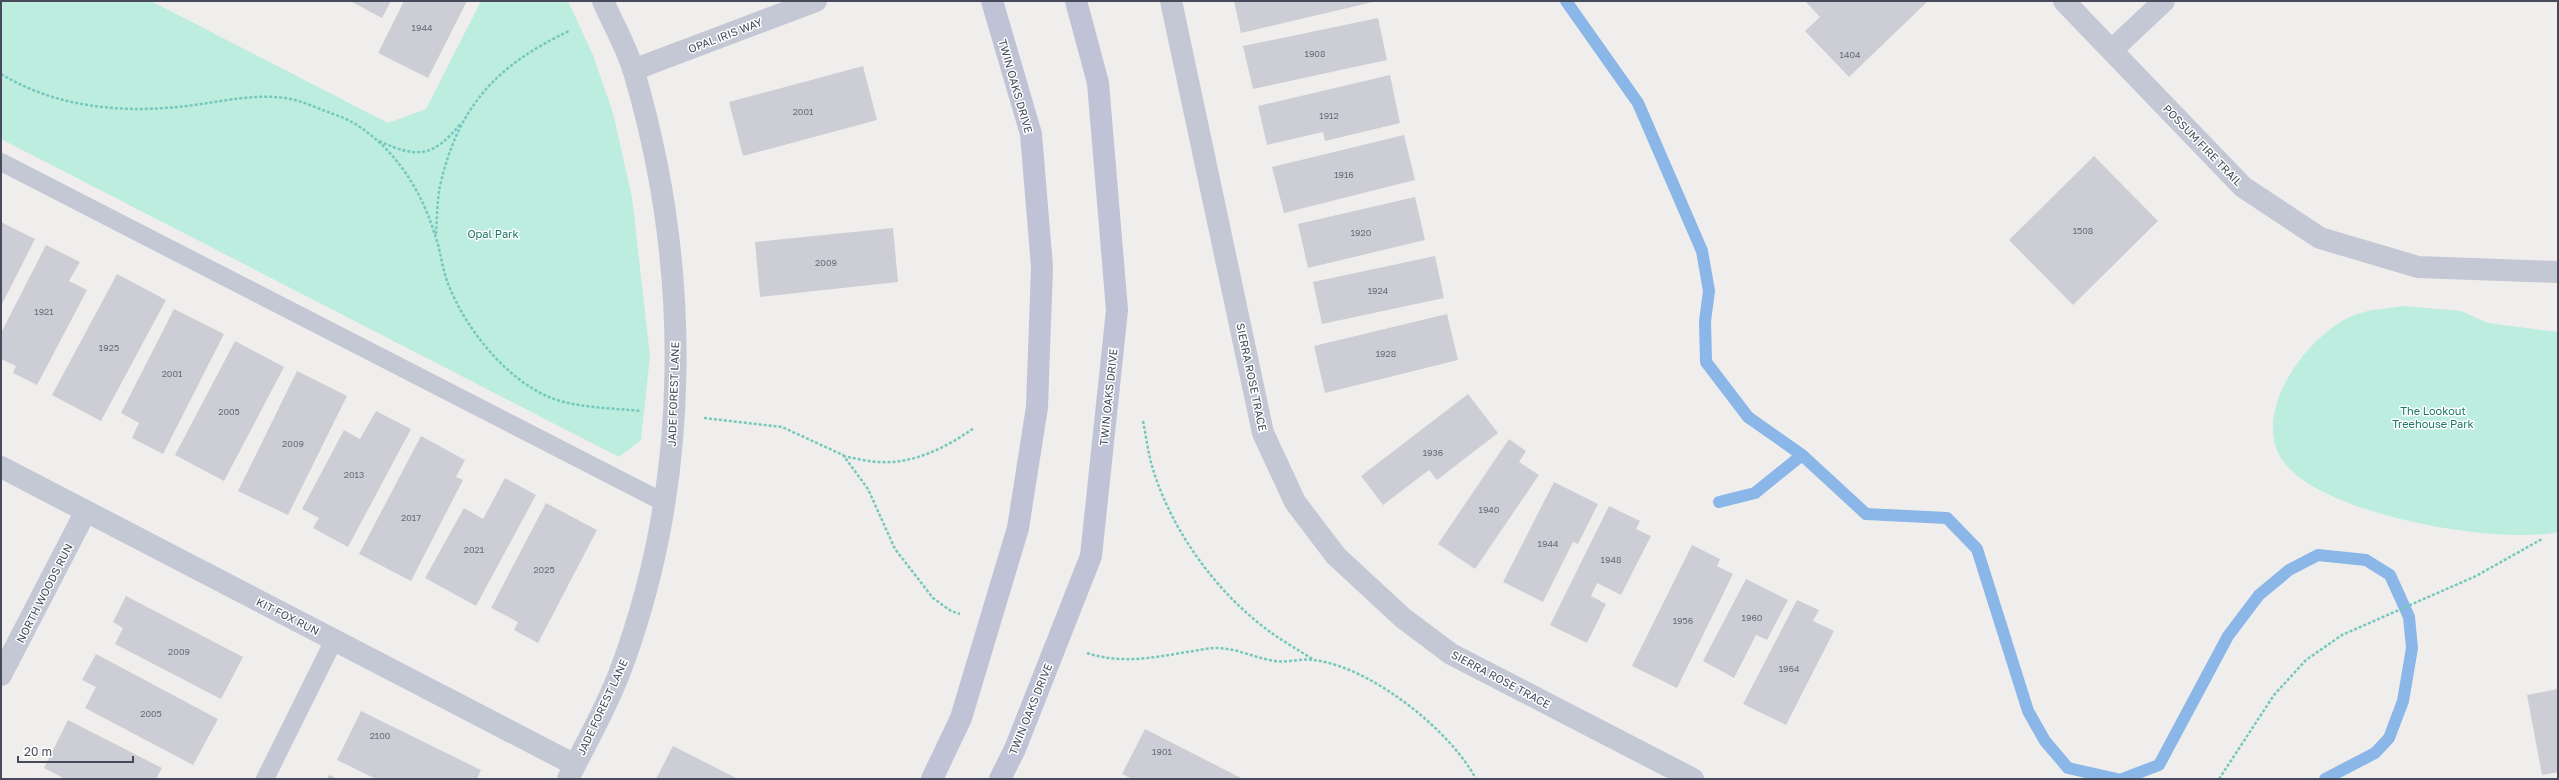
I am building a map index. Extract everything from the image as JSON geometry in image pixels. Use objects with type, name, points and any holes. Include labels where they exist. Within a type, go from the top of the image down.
[{"type":"street","name":"JADE FOREST LANE","points":[[572,772],[621,670],[645,592],[665,503],[674,415],[675,296],[657,164],[633,70],[603,1]]},
{"type":"street","name":"OPAL IRIS WAY","points":[[633,70],[816,1]]},
{"type":"street","name":"TWIN OAKS DRIVE","points":[[932,779],[961,718],[1018,528],[1037,407],[1042,267],[1031,134],[992,1]]},
{"type":"street","name":"TWIN OAKS DRIVE","points":[[1000,779],[1015,749],[1091,556],[1117,310],[1098,83],[1076,1]]},
{"type":"street","name":"SIERRA ROSE TRACE","points":[[1170,1],[1263,433],[1295,502],[1336,556],[1403,618],[1451,654],[1693,779]]},
{"type":"street","name":"POSSUM FIRE TRAIL","points":[[2064,1],[2243,188],[2320,238],[2418,267],[2558,272]]},
{"type":"street","points":[[2112,50],[2164,1]]},
{"type":"street","name":"KIT FOX RUN","points":[[1,467],[334,640],[572,772]]},
{"type":"street","name":"NORTH WOODS RUN","points":[[1,675],[86,511]]},
{"type":"lane","points":[[1,162],[665,503]]},
{"type":"lane","points":[[265,779],[334,640]]},
{"type":"path","points":[[436,235],[440,187],[450,147],[465,118],[483,91],[505,68],[529,52],[569,31]]},
{"type":"path","points":[[1,74],[60,100],[96,107],[175,108],[257,98],[286,98],[350,120],[378,141],[406,172],[422,200],[436,235],[448,285],[464,316],[480,341],[510,370],[533,389],[552,399],[646,412]]},
{"type":"path","points":[[378,141],[402,152],[427,151],[439,147],[465,118]]},
{"type":"path","points":[[700,418],[782,427],[843,455],[879,462],[903,460],[952,443],[974,428]]},
{"type":"path","points":[[1143,421],[1152,466],[1161,490],[1189,546],[1212,575],[1244,609],[1272,633],[1314,660],[1347,670],[1410,706],[1440,732],[1469,765],[1476,779]]},
{"type":"path","points":[[843,455],[868,490],[895,549],[933,598],[951,611],[990,621]]},
{"type":"path","points":[[2219,779],[2274,695],[2306,660],[2342,635],[2476,576],[2542,539]]},
{"type":"path","points":[[1056,644],[1096,656],[1127,660],[1215,648],[1236,649],[1275,661],[1314,660]]},
{"type":"green space","name":"Opal Park","points":[[1,1],[151,1],[388,123],[426,109],[481,1],[568,1],[593,55],[613,113],[632,197],[650,356],[641,440],[619,457],[1,139]]},
{"type":"green space","name":"The Lookout Treehouse Park","points":[[2403,306],[2461,311],[2488,323],[2558,332],[2558,532],[2530,535],[2495,534],[2456,530],[2414,522],[2374,512],[2337,498],[2307,483],[2286,465],[2275,446],[2273,424],[2277,402],[2287,380],[2300,359],[2334,326],[2352,316],[2371,311]]},
{"type":"building","points":[[350,1],[391,1],[382,18]]},
{"type":"building","points":[[404,1],[467,1],[428,78],[378,53]]},
{"type":"building","points":[[1234,1],[1373,1],[1373,2],[1241,33]]},
{"type":"building","points":[[1805,1],[1928,1],[1849,77],[1805,31],[1820,17]]},
{"type":"building","points":[[1378,18],[1387,60],[1253,89],[1243,46]]},
{"type":"building","points":[[863,66],[877,120],[743,156],[729,102]]},
{"type":"building","points":[[1390,75],[1400,123],[1325,141],[1323,132],[1267,145],[1258,106]]},
{"type":"building","points":[[1404,135],[1415,180],[1284,213],[1272,167]]},
{"type":"building","points":[[2094,156],[2158,221],[2073,305],[2009,240]]},
{"type":"building","points":[[1415,197],[1425,240],[1308,268],[1298,224]]},
{"type":"building","points":[[1,222],[35,239],[1,306]]},
{"type":"building","points":[[893,228],[898,282],[760,297],[755,242]]},
{"type":"building","points":[[46,245],[80,262],[69,281],[87,290],[37,385],[13,373],[16,366],[1,359],[1,333]]},
{"type":"building","points":[[1435,256],[1444,298],[1322,324],[1313,282]]},
{"type":"building","points":[[117,274],[166,300],[101,421],[52,395]]},
{"type":"building","points":[[174,309],[224,334],[163,454],[132,438],[139,423],[121,413]]},
{"type":"building","points":[[1447,314],[1458,360],[1325,393],[1314,346]]},
{"type":"building","points":[[235,341],[284,367],[224,481],[175,455]]},
{"type":"building","points":[[297,371],[347,396],[288,515],[238,491]]},
{"type":"building","points":[[1468,394],[1498,433],[1437,480],[1429,470],[1383,505],[1361,476]]},
{"type":"building","points":[[376,411],[411,429],[348,547],[313,528],[319,518],[302,509],[344,430],[360,439]]},
{"type":"building","points":[[421,436],[465,460],[456,477],[463,480],[411,581],[359,554]]},
{"type":"building","points":[[1509,439],[1526,451],[1519,462],[1539,475],[1475,569],[1438,544]]},
{"type":"building","points":[[505,478],[536,495],[476,606],[425,578],[464,508],[483,519]]},
{"type":"building","points":[[1554,482],[1598,504],[1578,544],[1573,542],[1543,602],[1503,582]]},
{"type":"building","points":[[546,503],[597,530],[538,643],[514,630],[518,622],[491,608]]},
{"type":"building","points":[[1609,506],[1640,521],[1636,529],[1651,536],[1621,595],[1597,583],[1591,596],[1606,604],[1587,643],[1550,625]]},
{"type":"building","points":[[1692,545],[1720,559],[1717,566],[1733,574],[1677,688],[1632,666]]},
{"type":"building","points":[[1746,579],[1788,600],[1767,640],[1756,635],[1734,678],[1703,661]]},
{"type":"building","points":[[126,596],[243,657],[221,699],[115,644],[123,628],[113,622]]},
{"type":"building","points":[[1797,600],[1819,610],[1813,621],[1834,631],[1786,725],[1743,704]]},
{"type":"building","points":[[96,654],[218,719],[193,765],[85,708],[96,687],[82,680]]},
{"type":"building","points":[[2558,689],[2558,772],[2542,775],[2527,695]]},
{"type":"building","points":[[361,711],[481,770],[477,779],[376,779],[337,760]]},
{"type":"building","points":[[68,720],[162,768],[156,779],[65,779],[44,768]]},
{"type":"building","points":[[1145,729],[1243,779],[1132,779],[1122,774]]},
{"type":"building","points":[[673,746],[738,779],[656,779]]},
{"type":"building","points":[[329,775],[338,779],[327,779]]},
{"type":"waterway","points":[[1566,1],[1638,103],[1702,251],[1709,291],[1705,321],[1706,362],[1748,417],[1802,455],[1866,514],[1947,518],[1977,549],[2028,711],[2045,741],[2068,768],[2117,779]]},
{"type":"waterway","points":[[1719,502],[1755,493],[1802,455]]},
{"type":"waterway","points":[[2122,779],[2159,765],[2228,636],[2259,595],[2289,570],[2318,555],[2366,560],[2390,575],[2409,617],[2412,648],[2403,701],[2389,738],[2375,753],[2325,779]]}]
